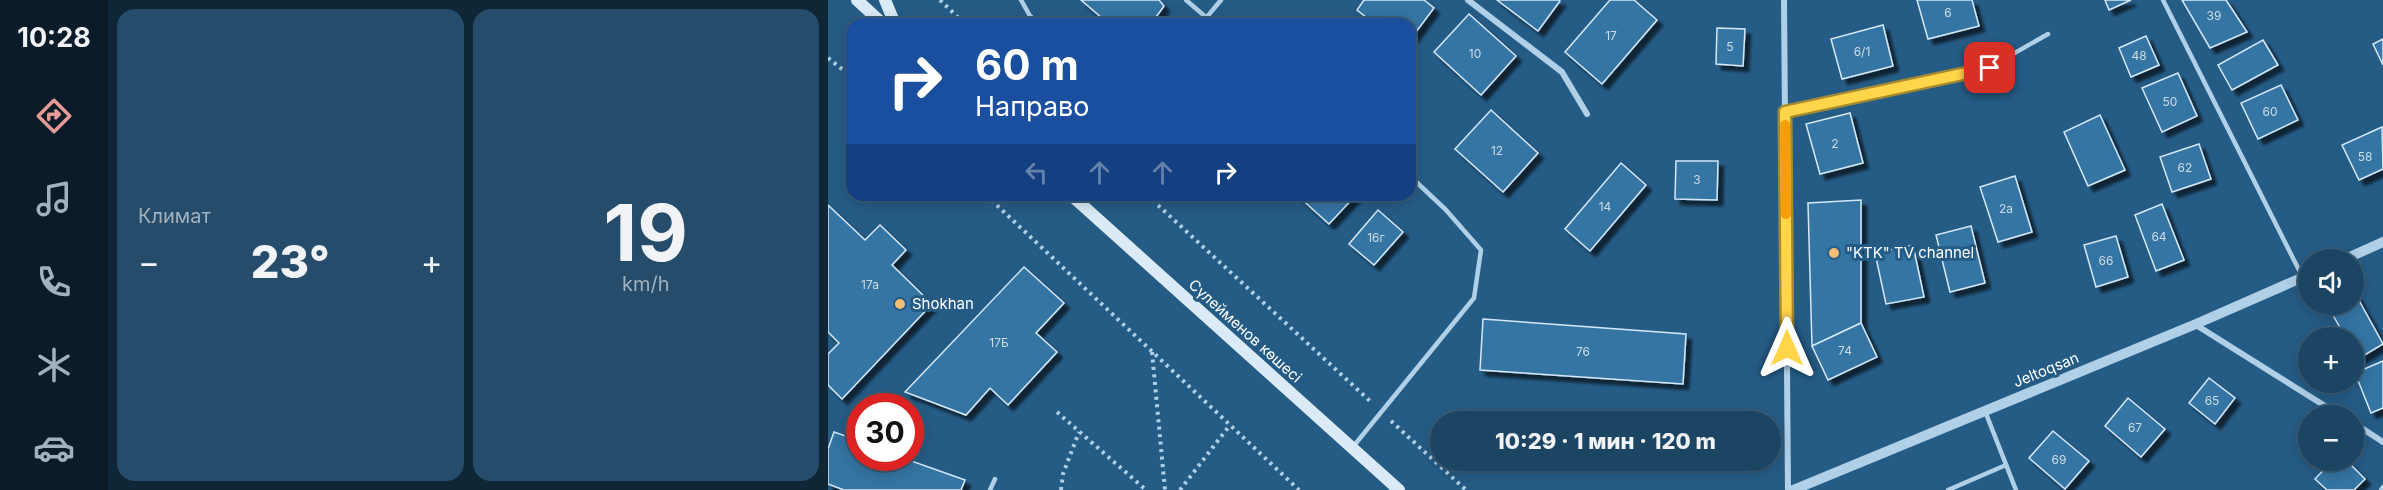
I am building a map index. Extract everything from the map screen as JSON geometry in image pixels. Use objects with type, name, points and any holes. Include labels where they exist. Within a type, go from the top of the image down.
[{"type":"main road","points":[[857,0],[876,18]]},
{"type":"main road","points":[[885,0],[892,18]]},
{"type":"main road","name":"Сүлейменов көшесі","points":[[1078,201],[1399,490]]},
{"type":"street","points":[[1468,0],[1562,72],[1587,114]]},
{"type":"street","points":[[1784,0],[1788,490]]},
{"type":"street","points":[[2364,251],[2383,242]]},
{"type":"street","name":"Jeltoqsan","points":[[1793,490],[2196,324],[2298,279]]},
{"type":"street","points":[[2196,324],[2324,405]]},
{"type":"street","points":[[2364,430],[2383,442]]},
{"type":"lane","points":[[1021,0],[1032,18]]},
{"type":"lane","points":[[1186,0],[1206,18],[1221,0]]},
{"type":"lane","points":[[2163,0],[2298,261]]},
{"type":"lane","points":[[1785,112],[1990,68],[2048,34]]},
{"type":"lane","points":[[1352,448],[1474,298],[1481,250],[1446,210],[1416,182]]},
{"type":"lane","points":[[1985,411],[2016,490]]},
{"type":"lane","points":[[1948,490],[2006,465]]},
{"type":"lane","points":[[990,490],[995,479]]},
{"type":"path","points":[[940,0],[958,18]]},
{"type":"path","points":[[828,58],[846,72]]},
{"type":"path","points":[[992,201],[1299,490]]},
{"type":"path","points":[[1153,201],[1466,490]]},
{"type":"path","points":[[1152,351],[1165,490]]},
{"type":"path","points":[[1057,412],[1146,490]]},
{"type":"path","points":[[1180,490],[1230,425]]},
{"type":"path","points":[[1061,490],[1063,474],[1079,432]]},
{"type":"building","points":[[1081,0],[1159,0],[1164,6],[1155,18],[1102,18]]},
{"type":"building","points":[[1364,0],[1424,0],[1434,8],[1416,32],[1416,18],[1367,18],[1357,10]]},
{"type":"building","points":[[1497,0],[1559,0],[1560,1],[1538,31]]},
{"type":"building","points":[[1610,0],[1634,0],[1657,20],[1602,84],[1565,52]]},
{"type":"building","points":[[1917,0],[1972,0],[1979,26],[1928,39]]},
{"type":"building","points":[[2105,0],[2131,0],[2109,10]]},
{"type":"building","points":[[2182,0],[2226,0],[2247,32],[2210,48]]},
{"type":"building","points":[[1469,14],[1516,56],[1481,95],[1434,52]]},
{"type":"building","points":[[1883,25],[1893,66],[1842,79],[1831,39]]},
{"type":"building","points":[[1717,28],[1745,29],[1743,66],[1716,64]]},
{"type":"building","points":[[2146,36],[2159,65],[2131,77],[2119,48]]},
{"type":"building","points":[[2383,39],[2383,65],[2373,44]]},
{"type":"building","points":[[2263,40],[2278,65],[2232,90],[2218,65]]},
{"type":"building","points":[[2178,73],[2197,116],[2162,132],[2142,88]]},
{"type":"building","points":[[2281,85],[2298,120],[2258,139],[2241,103]]},
{"type":"building","points":[[1491,110],[1538,153],[1503,192],[1455,149]]},
{"type":"building","points":[[1850,113],[1863,163],[1820,174],[1806,124]]},
{"type":"building","points":[[2100,115],[2125,170],[2088,186],[2064,132]]},
{"type":"building","points":[[2382,127],[2383,169],[2359,180],[2342,145]]},
{"type":"building","points":[[2199,144],[2211,179],[2172,192],[2160,157]]},
{"type":"building","points":[[1676,161],[1718,161],[1717,200],[1675,199]]},
{"type":"building","points":[[1621,163],[1646,185],[1590,251],[1565,229]]},
{"type":"building","points":[[2015,176],[2032,232],[1998,242],[1980,187]]},
{"type":"building","points":[[1861,200],[1861,323],[1812,346],[1808,203]]},
{"type":"building","points":[[1304,201],[1350,201],[1329,224]]},
{"type":"building","points":[[2162,204],[2184,260],[2156,271],[2135,215]]},
{"type":"building","points":[[828,205],[865,240],[880,225],[906,250],[892,265],[932,304],[842,399],[828,385],[828,354],[839,343],[828,332]]},
{"type":"building","points":[[1378,210],[1403,232],[1374,265],[1349,244]]},
{"type":"building","points":[[1971,226],[1985,283],[1950,292],[1936,235]]},
{"type":"building","points":[[2116,236],[2128,277],[2096,287],[2084,245]]},
{"type":"building","points":[[1913,245],[1924,297],[1886,304],[1875,253]]},
{"type":"building","points":[[1024,267],[1064,303],[1036,333],[1057,352],[1008,405],[990,388],[966,415],[924,399],[924,393],[905,392]]},
{"type":"building","points":[[2364,310],[2383,344],[2364,355],[2364,327],[2340,327],[2333,315],[2364,315]]},
{"type":"building","points":[[1483,319],[1686,334],[1683,384],[1480,370]]},
{"type":"building","points":[[1861,323],[1877,357],[1828,380],[1812,346]]},
{"type":"building","points":[[2383,361],[2383,408],[2371,413],[2363,393],[2364,369]]},
{"type":"building","points":[[2209,378],[2235,398],[2215,424],[2189,403]]},
{"type":"building","points":[[2128,398],[2165,429],[2141,457],[2105,426]]},
{"type":"building","points":[[2053,431],[2089,461],[2065,489],[2029,458]]},
{"type":"building","points":[[834,432],[846,436],[846,471],[924,471],[924,465],[965,480],[961,490],[844,490],[828,484],[828,449]]},
{"type":"building","points":[[2323,471],[2357,471],[2365,479],[2354,490],[2327,490],[2315,479]]},
{"type":"slow traffic","points":[[1785,125],[1786,214]]},
{"type":"place","name":"\"KTK\" TV channel","points":[[1834,253]]},
{"type":"place","name":"Shokhan","points":[[900,304]]},
{"type":"route","points":[[1787,348],[1785,112],[1990,68]]}]
